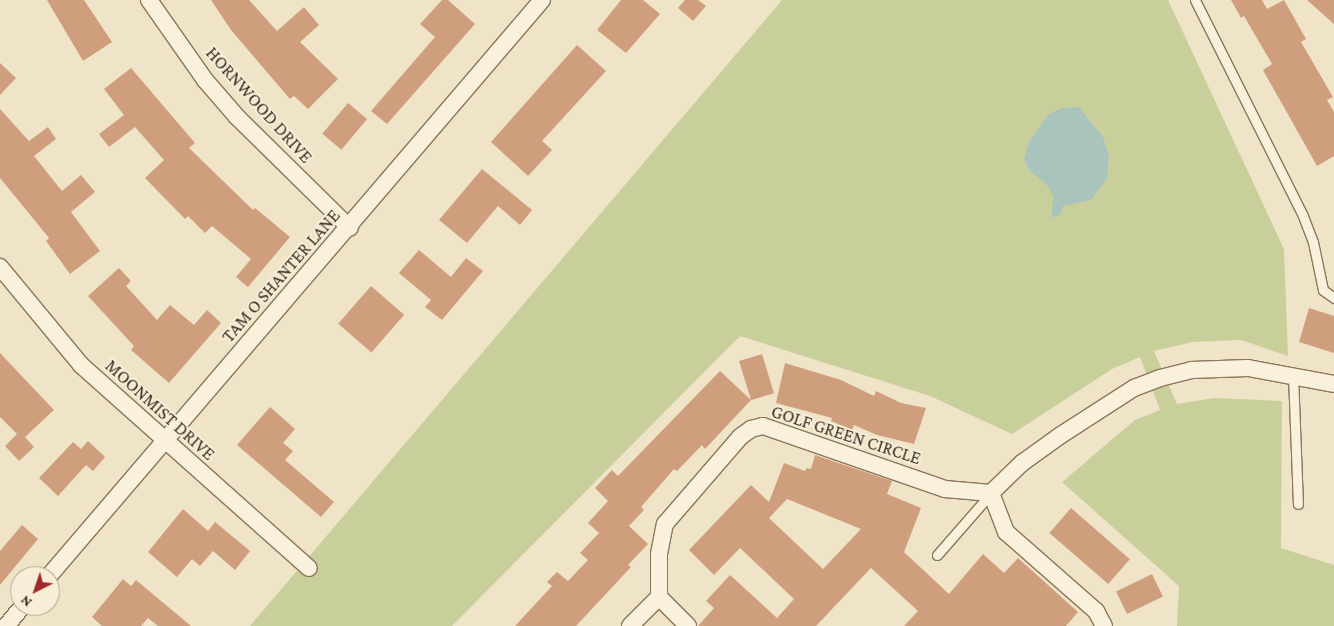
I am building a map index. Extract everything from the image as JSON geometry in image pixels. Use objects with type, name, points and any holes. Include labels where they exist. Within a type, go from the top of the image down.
[{"type":"street","name":"HORNWOOD DRIVE","points":[[149,0],[205,80],[237,117],[350,228]]},
{"type":"street","name":"TAM O SHANTER LANE","points":[[57,566],[163,441],[350,228],[533,4]]},
{"type":"street","name":"MOONMIST DRIVE","points":[[0,267],[81,365],[163,441],[309,568]]},
{"type":"street","points":[[1104,626],[1096,611],[1006,532],[1000,523],[991,494],[1022,463],[1134,388],[1191,370],[1216,367],[1248,368],[1334,384]]},
{"type":"street","name":"GOLF GREEN CIRCLE","points":[[660,597],[659,554],[665,524],[751,429],[763,426],[945,489],[991,494]]},
{"type":"street","points":[[630,626],[660,597],[688,626]]},
{"type":"street","points":[[6,626],[14,616]]},
{"type":"lane","points":[[1195,0],[1303,216],[1313,242],[1322,290],[1334,298]]},
{"type":"lane","points":[[1293,375],[1298,504]]},
{"type":"lane","points":[[937,555],[991,494]]},
{"type":"green space","points":[[782,0],[1168,0],[1284,249],[1288,356],[1241,340],[1193,342],[1154,351],[1177,404],[1214,398],[1282,401],[1281,548],[1334,565],[1334,626],[1177,626],[1179,586],[1062,482],[1135,420],[1160,410],[1140,357],[1112,369],[1012,434],[930,396],[740,336],[452,626],[250,626]]},
{"type":"water","points":[[1079,107],[1103,137],[1109,156],[1107,178],[1091,200],[1063,206],[1061,214],[1052,218],[1053,196],[1047,185],[1029,170],[1024,159],[1029,142],[1048,115],[1061,108]]},
{"type":"building","points":[[47,0],[84,0],[112,42],[83,61]]},
{"type":"building","points":[[211,0],[249,0],[277,31],[304,7],[319,25],[300,42],[338,79],[308,109],[294,96],[290,99],[231,30]]},
{"type":"building","points":[[442,0],[448,0],[475,24],[387,124],[371,111],[435,37],[420,24]]},
{"type":"building","points":[[621,0],[643,0],[660,14],[626,53],[597,30]]},
{"type":"building","points":[[685,0],[698,0],[706,6],[693,21],[678,8]]},
{"type":"building","points":[[1231,0],[1262,0],[1267,9],[1284,0],[1306,39],[1301,42],[1333,97],[1327,100],[1334,112],[1334,156],[1317,166],[1263,70],[1272,64],[1244,16],[1241,18]]},
{"type":"building","points":[[1307,0],[1334,0],[1334,24]]},
{"type":"building","points":[[577,45],[606,71],[542,141],[552,150],[528,176],[491,142]]},
{"type":"building","points":[[0,63],[16,78],[0,95]]},
{"type":"building","points":[[131,68],[195,143],[189,148],[253,210],[255,208],[290,237],[248,287],[236,277],[251,259],[212,226],[205,233],[188,216],[185,219],[145,178],[164,160],[135,127],[109,147],[99,134],[124,115],[104,89]]},
{"type":"building","points":[[348,103],[367,119],[341,150],[322,134]]},
{"type":"building","points":[[0,109],[29,141],[48,127],[56,139],[34,156],[62,191],[81,175],[95,192],[71,212],[100,251],[70,274],[46,241],[49,238],[0,178]]},
{"type":"building","points":[[482,169],[532,210],[520,225],[498,206],[467,243],[439,220]]},
{"type":"building","points":[[419,250],[451,277],[466,258],[483,271],[442,320],[425,307],[431,300],[399,273]]},
{"type":"building","points":[[119,268],[131,281],[126,286],[157,320],[170,305],[194,325],[207,310],[221,323],[169,383],[131,350],[134,346],[88,296]]},
{"type":"building","points":[[371,286],[404,315],[371,353],[338,324]]},
{"type":"building","points":[[1309,308],[1334,316],[1334,353],[1299,342]]},
{"type":"building","points":[[0,353],[54,410],[25,437],[34,447],[19,461],[5,446],[17,434],[0,417]]},
{"type":"building","points":[[762,354],[774,393],[751,400],[739,361]]},
{"type":"building","points":[[785,363],[841,380],[874,396],[876,391],[901,403],[926,408],[914,444],[877,435],[854,425],[852,430],[831,421],[832,418],[776,403]]},
{"type":"building","points":[[720,371],[751,400],[705,449],[702,445],[677,471],[674,469],[641,507],[644,510],[629,526],[648,544],[628,565],[631,567],[576,626],[515,626],[552,586],[547,582],[557,572],[568,581],[588,560],[580,553],[599,533],[588,523],[608,501],[595,488],[612,470],[618,476]]},
{"type":"building","points":[[270,407],[295,429],[283,443],[293,451],[285,460],[334,502],[321,517],[237,445]]},
{"type":"building","points":[[88,441],[105,457],[93,471],[86,465],[58,496],[39,478],[73,442],[81,449]]},
{"type":"building","points":[[815,455],[892,481],[887,494],[921,508],[904,552],[949,594],[983,554],[1004,573],[1018,558],[1078,612],[1066,626],[904,626],[918,611],[871,568],[816,626],[698,626],[714,608],[706,601],[730,575],[777,618],[794,599],[740,548],[714,575],[689,550],[751,485],[769,502],[784,463],[805,471],[807,468],[811,469]],"holes":[[[787,499],[861,529],[823,569],[769,518]]]},
{"type":"building","points":[[1071,508],[1130,559],[1108,584],[1049,533]]},
{"type":"building","points":[[183,509],[208,531],[215,522],[250,551],[235,570],[213,551],[200,566],[192,559],[177,577],[148,552]]},
{"type":"building","points":[[22,525],[38,539],[16,566],[10,566],[10,573],[0,585],[0,551]]},
{"type":"building","points":[[1152,574],[1163,596],[1127,614],[1116,592]]},
{"type":"building","points":[[123,579],[131,586],[136,580],[191,626],[158,626],[148,618],[141,626],[102,626],[92,617]]}]
